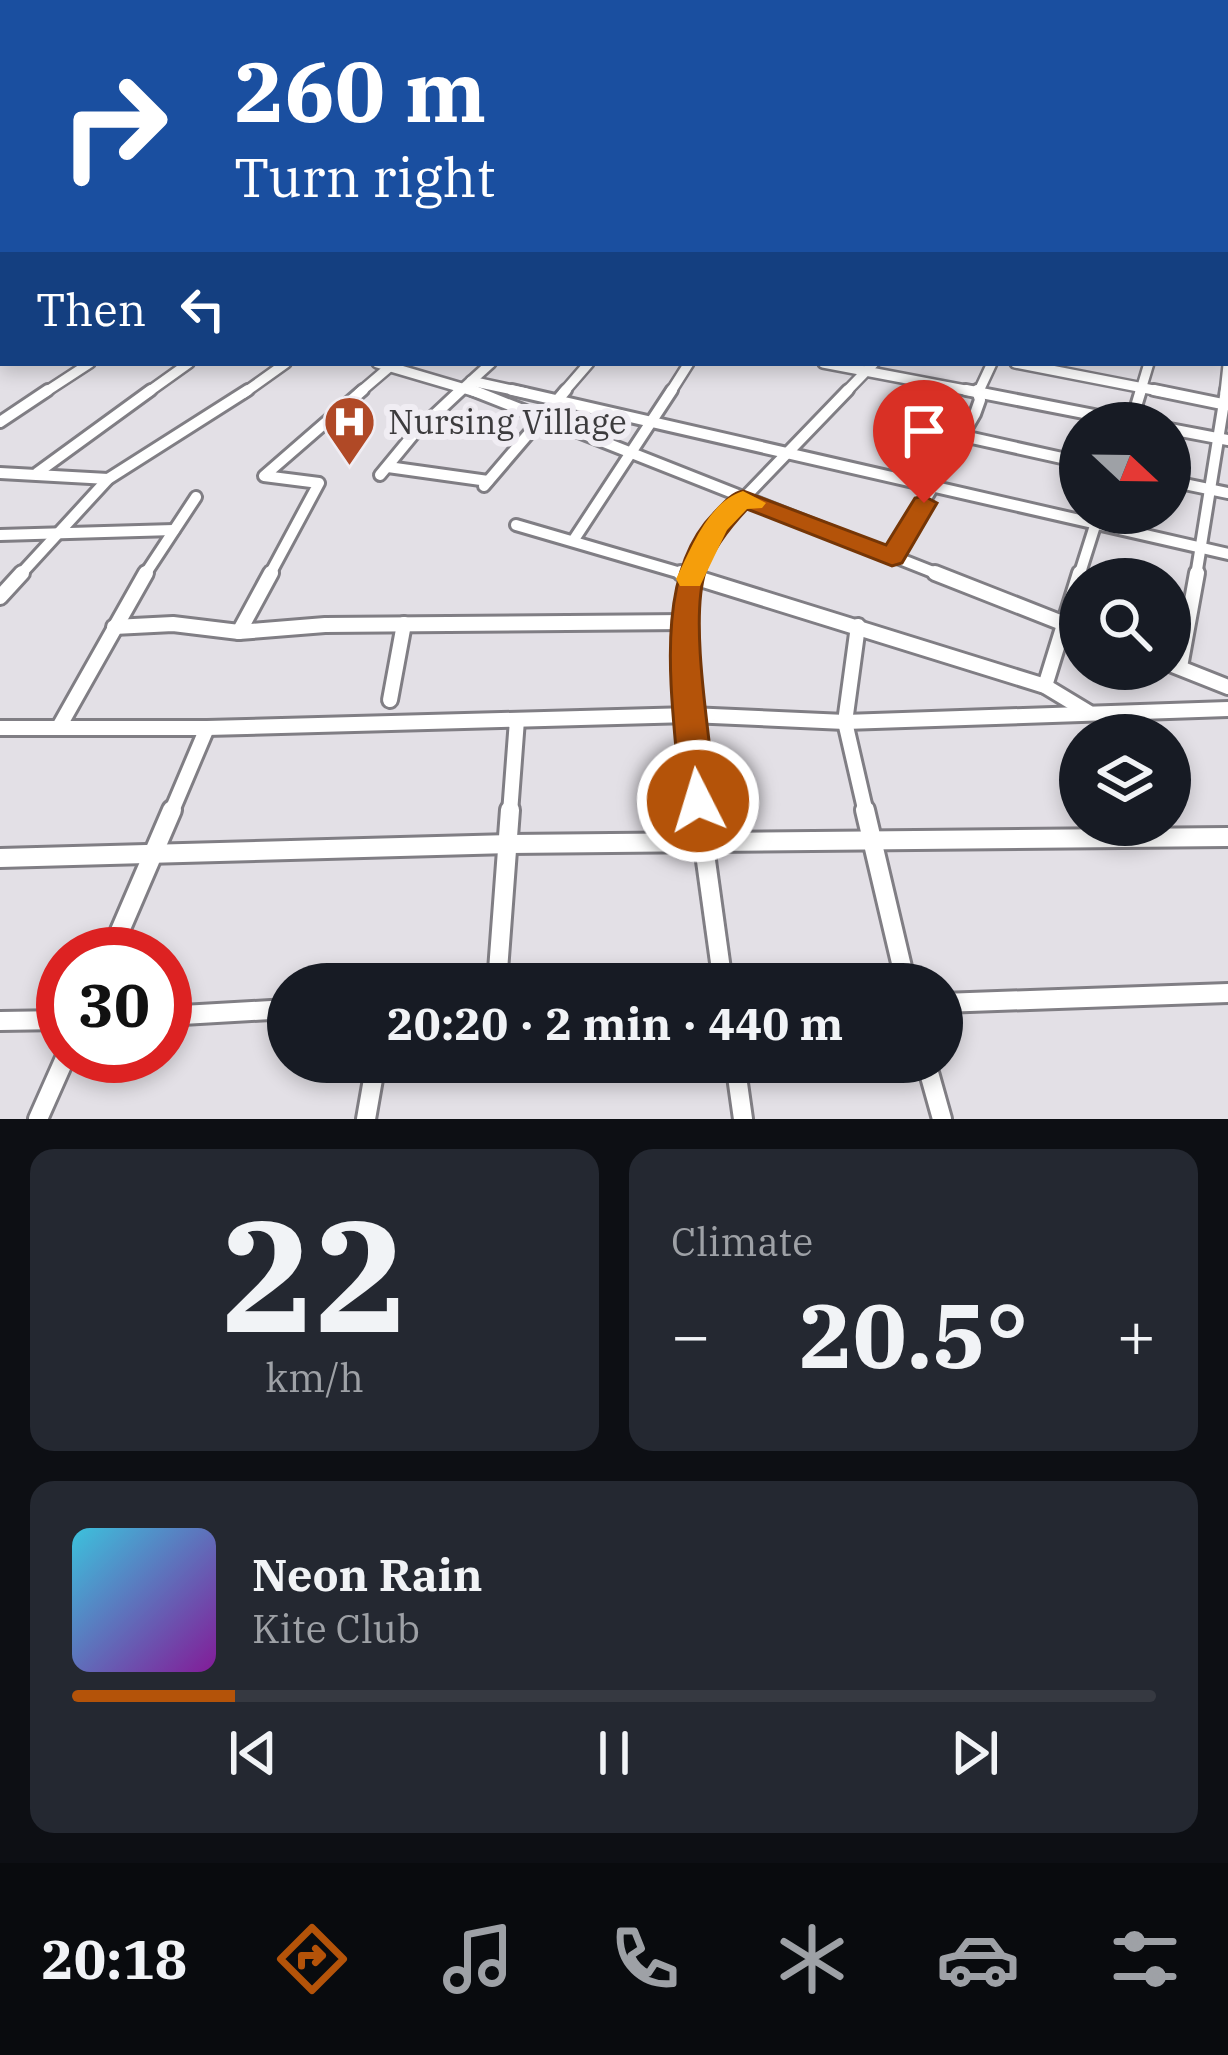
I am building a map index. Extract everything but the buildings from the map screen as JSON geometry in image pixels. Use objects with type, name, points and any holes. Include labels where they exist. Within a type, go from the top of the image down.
[{"type":"street","points":[[0,422],[85,366]]},
{"type":"street","points":[[37,472],[185,366]]},
{"type":"street","points":[[0,597],[108,479],[282,366]]},
{"type":"street","points":[[238,632],[319,483],[264,476],[385,366]]},
{"type":"street","points":[[395,366],[784,455],[1059,511]]},
{"type":"street","points":[[488,366],[412,436],[384,471],[486,484],[586,366]]},
{"type":"street","points":[[573,541],[687,366]]},
{"type":"street","points":[[976,391],[990,366]]},
{"type":"street","points":[[1137,402],[1148,366]]},
{"type":"street","points":[[1191,596],[1224,439],[1228,366]]},
{"type":"street","points":[[720,963],[701,844],[686,622],[691,574],[716,526],[871,367],[1059,408]]},
{"type":"street","points":[[1069,368],[1225,405]]},
{"type":"street","points":[[467,384],[743,499],[1059,621]]},
{"type":"street","points":[[892,557],[963,436],[980,400],[976,391]]},
{"type":"street","points":[[1191,433],[1224,439]]},
{"type":"street","points":[[963,436],[1059,457]]},
{"type":"street","points":[[0,473],[108,479]]},
{"type":"street","points":[[1191,485],[1228,493]]},
{"type":"street","points":[[59,727],[114,627],[196,497]]},
{"type":"street","points":[[516,525],[691,574],[1045,686],[1090,712]]},
{"type":"street","points":[[0,536],[174,530]]},
{"type":"street","points":[[1153,534],[1228,554]]},
{"type":"street","points":[[114,627],[173,625],[238,632],[404,624],[686,622]]},
{"type":"street","points":[[389,700],[404,624]]},
{"type":"street","points":[[858,626],[845,722],[902,963]]},
{"type":"street","points":[[1045,686],[1059,630]]},
{"type":"street","points":[[1191,672],[1228,687]]},
{"type":"street","points":[[0,728],[207,728],[690,715],[845,722],[1228,709]]},
{"type":"street","points":[[499,963],[517,720]]},
{"type":"street","points":[[122,927],[207,728]]},
{"type":"street","points":[[0,858],[510,844],[1228,837]]},
{"type":"street","points":[[963,1002],[1228,993]]},
{"type":"street","points":[[192,1014],[267,1010]]},
{"type":"street","points":[[0,1021],[36,1020]]},
{"type":"street","points":[[38,1119],[54,1083]]},
{"type":"street","points":[[366,1119],[372,1083]]},
{"type":"street","points":[[738,1083],[743,1119]]},
{"type":"street","points":[[932,1083],[941,1119]]},
{"type":"slow traffic","points":[[690,579],[716,526],[743,499],[753,503]]},
{"type":"place","name":"Nursing Village","points":[[349,468]]},
{"type":"route","points":[[698,801],[686,622],[691,574],[716,526],[743,499],[892,557],[924,503]]}]
